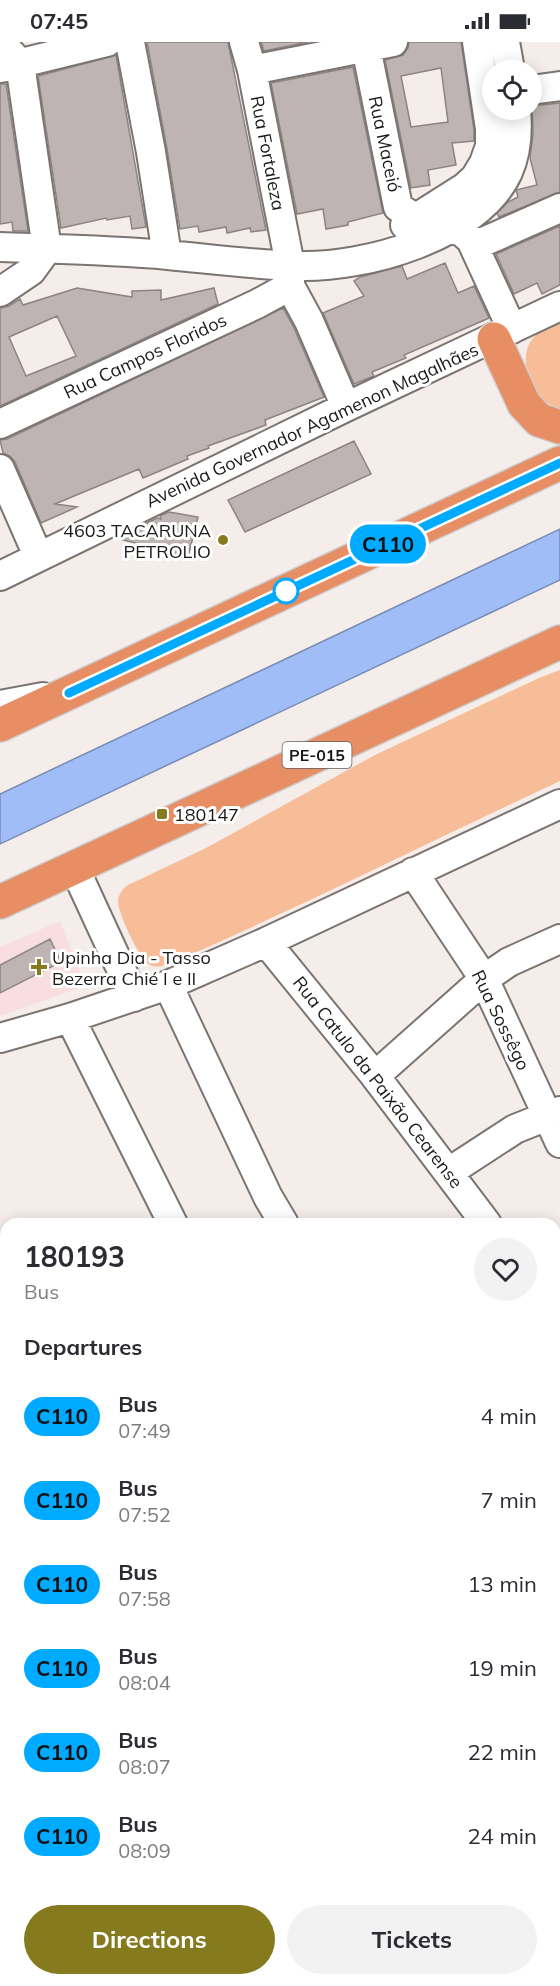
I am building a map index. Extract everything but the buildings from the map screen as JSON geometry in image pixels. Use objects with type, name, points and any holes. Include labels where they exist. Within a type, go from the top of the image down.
[{"type":"highway","points":[[503,334],[524,404],[539,420],[560,427]]},
{"type":"highway","points":[[0,725],[560,463]]},
{"type":"highway","name":"PE-015","points":[[0,902],[560,642]]},
{"type":"street","points":[[0,292],[31,271],[47,249],[10,66],[1,42]]},
{"type":"street","points":[[10,66],[107,42]]},
{"type":"street","points":[[130,42],[151,152],[167,255]]},
{"type":"street","name":"Rua Fortaleza","points":[[244,42],[252,70],[290,275],[346,407]]},
{"type":"street","points":[[338,263],[456,193],[475,178],[490,146],[490,129],[477,42]]},
{"type":"street","points":[[505,42],[508,60]]},
{"type":"street","points":[[252,70],[379,45]]},
{"type":"street","name":"Rua Maceió","points":[[379,45],[398,207],[415,218],[462,232],[471,240],[503,334]]},
{"type":"street","points":[[542,88],[560,86]]},
{"type":"street","points":[[0,246],[167,255],[256,265],[290,275],[297,266],[338,263],[404,248],[450,229],[486,202],[508,173],[517,145],[516,120]]},
{"type":"street","points":[[474,246],[560,208]]},
{"type":"street","name":"Rua Campos Floridos","points":[[0,424],[257,304],[290,275]]},
{"type":"street","name":"Avenida Governador Agamenon Magalhães","points":[[0,576],[346,407],[560,306]]},
{"type":"street","points":[[0,469],[38,556]]},
{"type":"street","points":[[0,705],[69,693]]},
{"type":"street","points":[[0,1038],[70,1018],[168,985],[266,942],[560,804]]},
{"type":"street","points":[[75,869],[134,997]]},
{"type":"street","name":"Rua Sossêgo","points":[[413,872],[484,979],[553,1113],[560,1143]]},
{"type":"street","points":[[375,1076],[484,979],[509,962],[560,939]]},
{"type":"street","name":"Rua Catulo da Paixão Cearense","points":[[266,942],[375,1076],[483,1218]]},
{"type":"street","points":[[168,985],[268,1197],[280,1218]]},
{"type":"street","points":[[70,1018],[170,1218]]},
{"type":"street","points":[[449,1172],[515,1129],[553,1113]]},
{"type":"shaded area","points":[[560,322],[560,408],[544,401],[535,390],[528,375],[526,358],[527,350],[535,336]]},
{"type":"shaded area","points":[[560,670],[560,781],[169,964],[150,965],[140,954],[119,907],[120,894],[128,885],[206,848],[375,755]]},
{"type":"shaded area","name":"Upinha Dia - Tasso Bezerra Chié I e II","points":[[60,921],[85,986],[0,1016],[0,947]]},
{"type":"water","points":[[560,529],[560,580],[0,844],[0,794]]},
{"type":"bus line","name":"C110","points":[[69,693],[560,463]]},
{"type":"place","name":"4603 TACARUNA PETROLIO","points":[[223,540]]},
{"type":"place","name":"180147","points":[[162,814]]},
{"type":"place","name":"Upinha Dia - Tasso Bezerra Chié I e II","points":[[39,967]]}]
